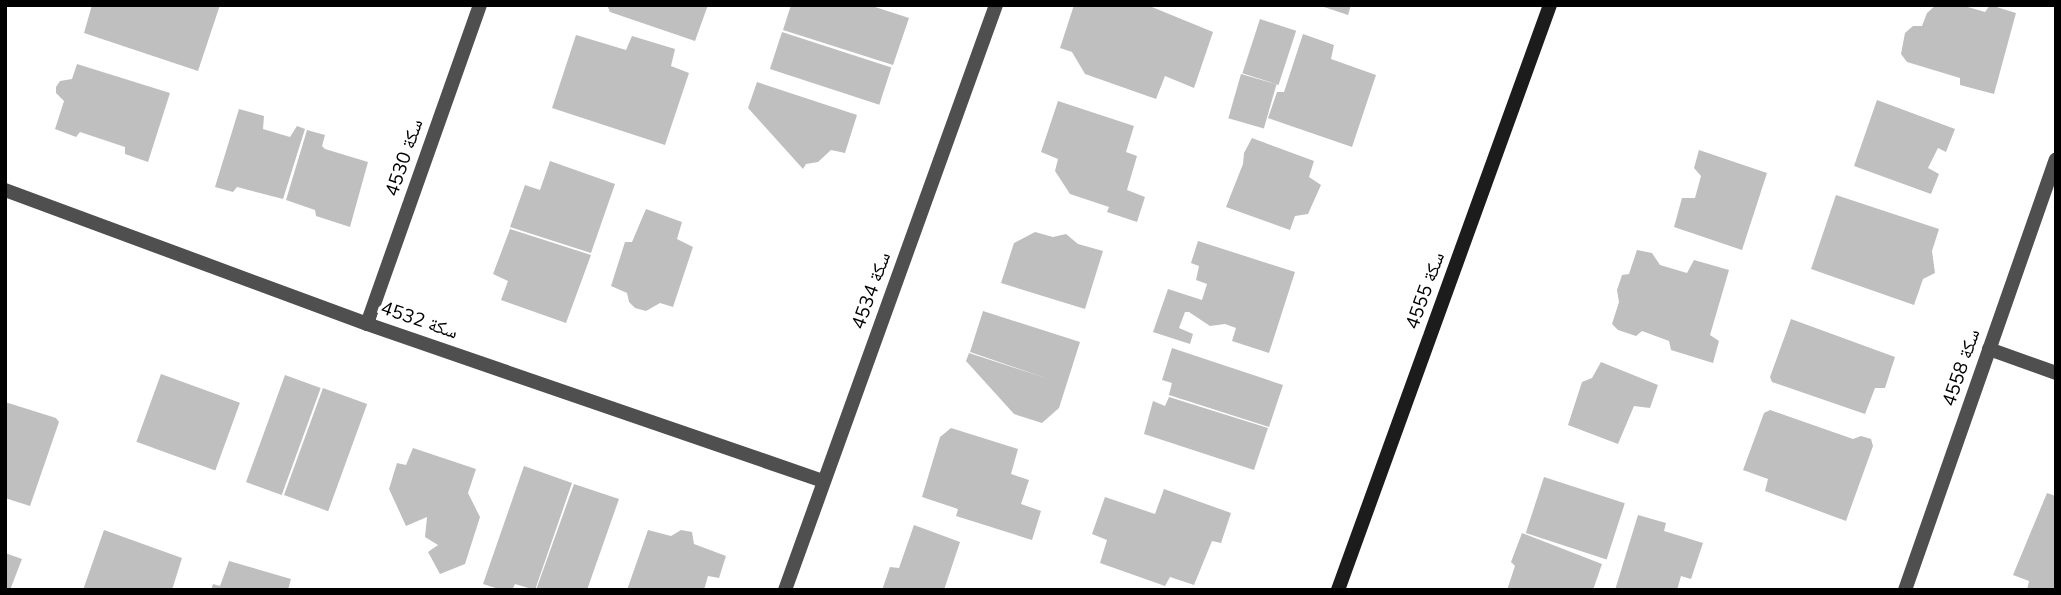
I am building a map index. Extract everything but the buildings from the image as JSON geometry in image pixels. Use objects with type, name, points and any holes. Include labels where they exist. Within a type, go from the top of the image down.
[{"type":"street","name":"سكة 4530","points":[[367,324],[480,5]]},
{"type":"street","name":"سكة 4534","points":[[785,590],[996,5]]},
{"type":"street","name":"سكة 4555","points":[[1338,590],[1550,5]]},
{"type":"street","name":"سكة 4558","points":[[1905,590],[2056,160]]},
{"type":"street","name":"سكة 4532","points":[[5,190],[367,324],[824,481]]},
{"type":"street","points":[[1989,349],[2056,373]]}]
